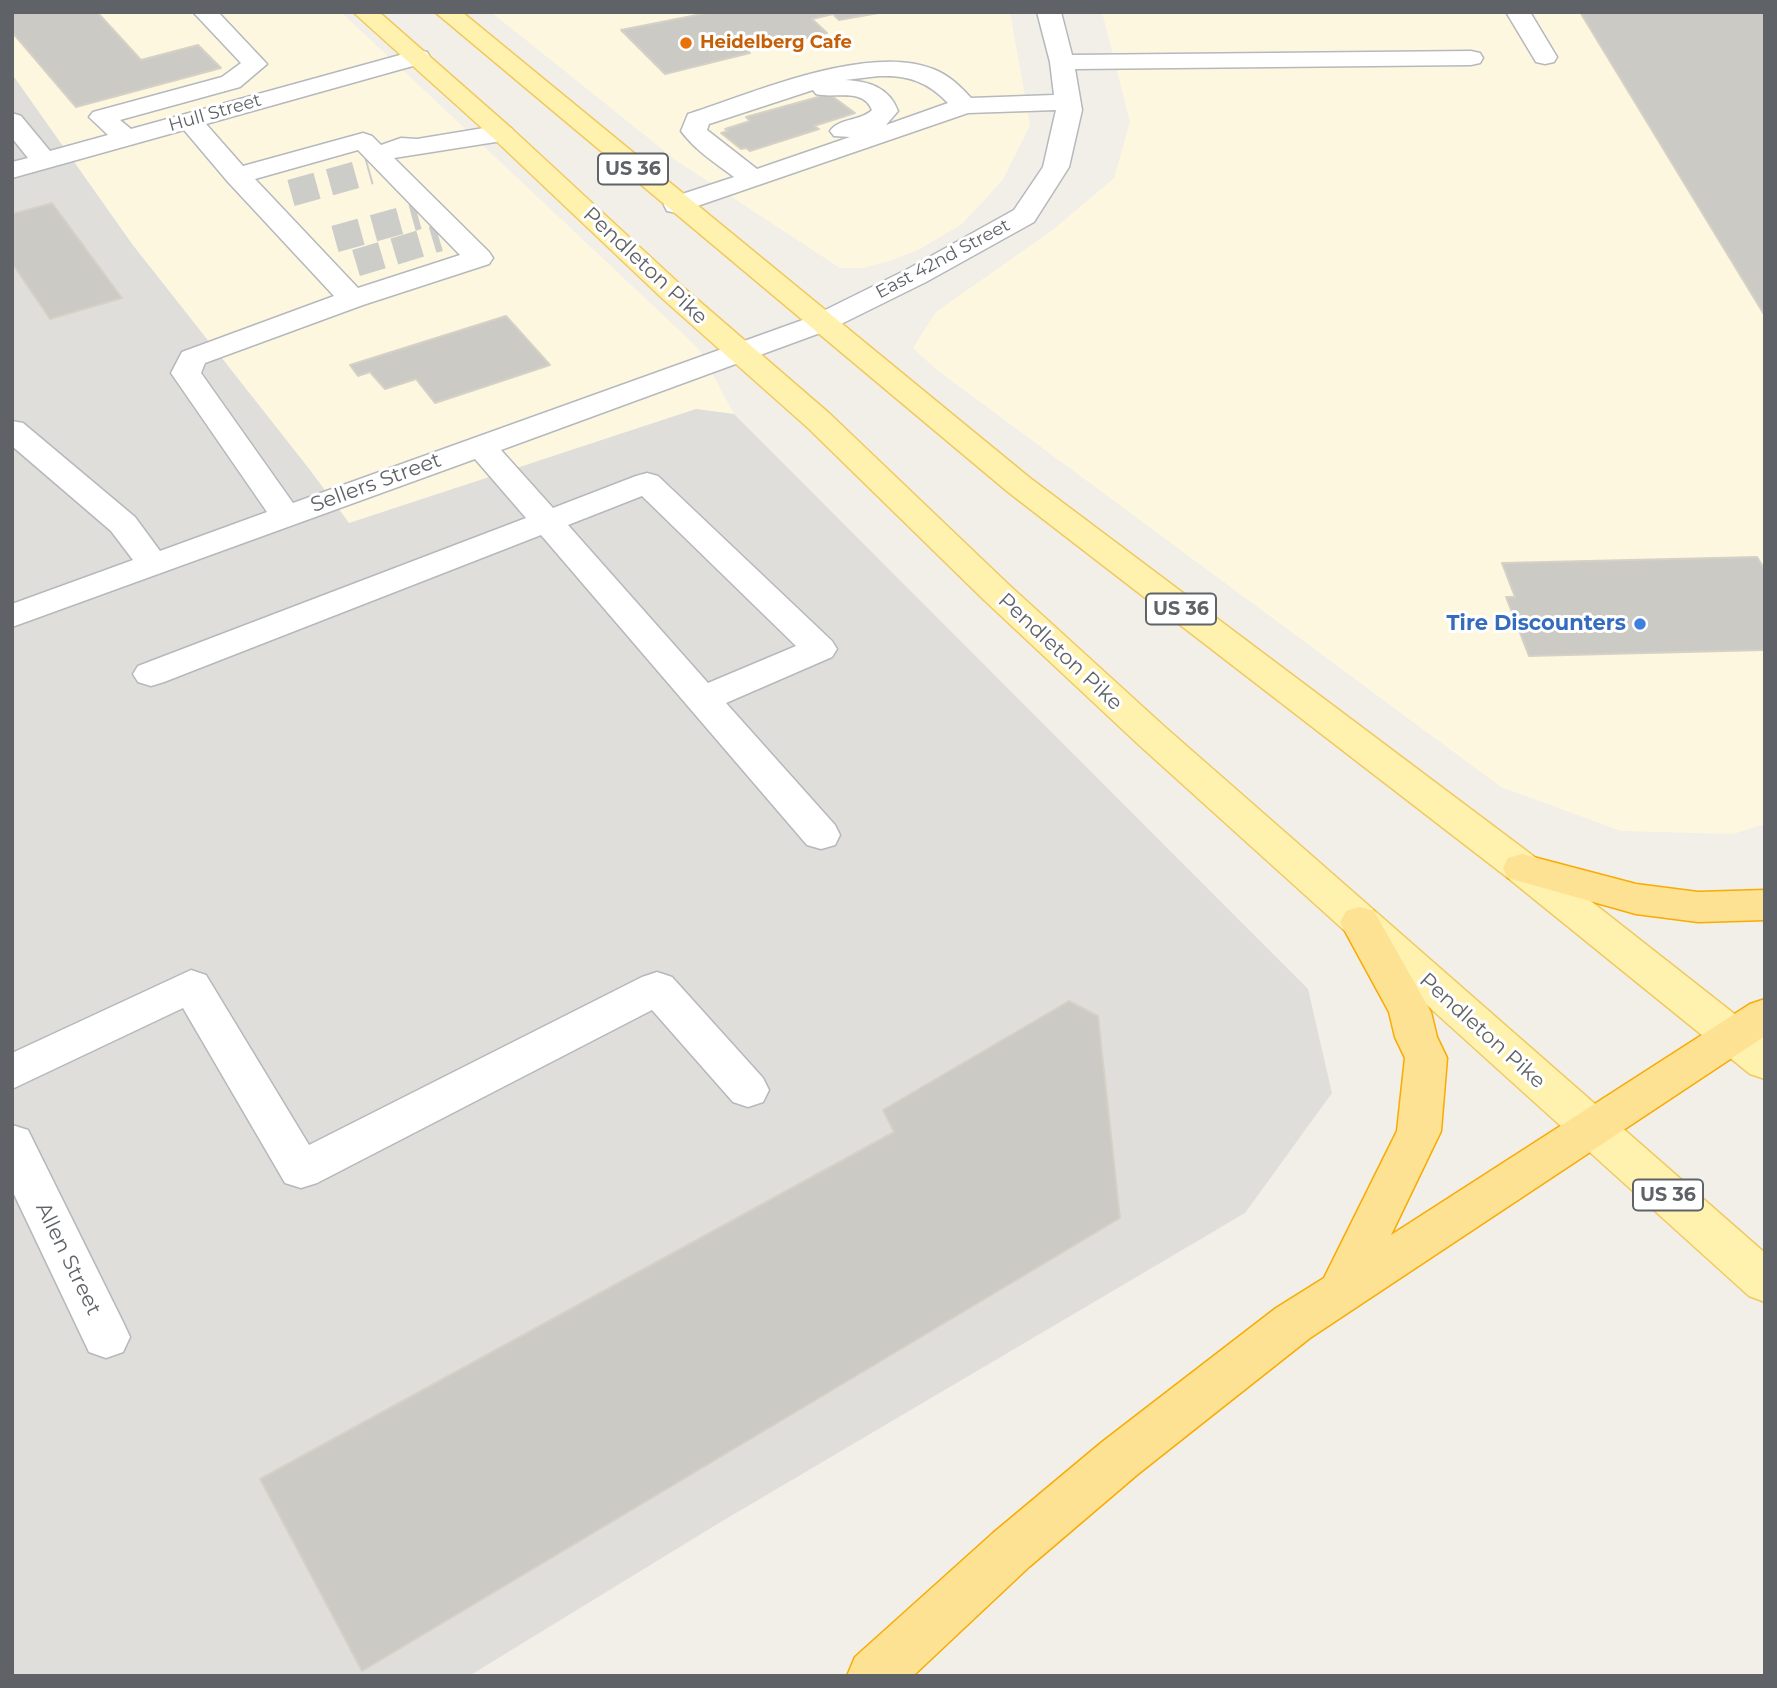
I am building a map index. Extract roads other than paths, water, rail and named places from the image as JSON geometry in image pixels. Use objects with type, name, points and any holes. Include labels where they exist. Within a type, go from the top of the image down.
[{"type":"highway","name":"US 36","points":[[1522,868],[1636,899],[1699,907],[1765,905]]},
{"type":"highway","points":[[1341,1289],[1419,1131],[1426,1058],[1416,1037],[1410,1012],[1360,922]]},
{"type":"highway","points":[[874,1676],[1011,1550],[1120,1458],[1293,1323],[1341,1289],[1593,1129],[1754,1038]]},
{"type":"main road","name":"Pendleton Pike","points":[[365,12],[819,421],[996,592],[1360,922],[1765,1282]]},
{"type":"main road","name":"US 36","points":[[447,12],[677,205],[1030,494],[1522,868]]},
{"type":"main road","points":[[1522,868],[1754,1038]]},
{"type":"street","points":[[126,138],[102,117],[230,82],[255,64],[205,12]]},
{"type":"street","name":"East 42nd Street","points":[[739,351],[821,323],[916,276],[1024,216],[1056,167],[1068,102],[1062,62],[1049,12]]},
{"type":"street","points":[[1518,12],[1545,57]]},
{"type":"street","name":"Hull Street","points":[[12,170],[418,57]]},
{"type":"street","points":[[1062,62],[1471,58]]},
{"type":"street","points":[[694,131],[697,119],[846,72],[872,68],[902,69],[934,78],[965,106]]},
{"type":"street","points":[[677,205],[743,171],[906,111],[912,98],[906,83],[887,77],[856,78],[705,125],[694,131]]},
{"type":"street","points":[[820,90],[857,89],[876,95],[884,104],[885,111],[874,121]]},
{"type":"street","points":[[743,171],[965,106],[1068,102]]},
{"type":"street","points":[[389,169],[408,135],[471,105]]},
{"type":"street","points":[[189,120],[237,176],[353,299]]},
{"type":"street","points":[[12,121],[44,161]]},
{"type":"street","points":[[694,131],[743,171]]},
{"type":"street","points":[[389,169],[417,147],[502,133]]},
{"type":"street","points":[[237,176],[363,141],[436,225],[479,258],[353,299],[192,358],[186,373],[286,516]]},
{"type":"street","points":[[261,201],[291,193]]},
{"type":"street","points":[[283,225],[314,215]]},
{"type":"street","points":[[305,248],[335,239]]},
{"type":"street","points":[[327,272],[356,263]]},
{"type":"street","name":"Sellers Street","points":[[12,616],[739,351]]},
{"type":"street","points":[[13,433],[123,524],[153,564]]},
{"type":"street","points":[[480,445],[544,522],[821,835]]},
{"type":"street","points":[[151,674],[647,483],[820,649],[702,699]]},
{"type":"street","points":[[12,1072],[191,986],[301,1170],[657,988],[748,1090]]},
{"type":"street","name":"Allen Street","points":[[12,1143],[106,1338]]},
{"type":"tunnel","points":[[291,193],[370,171]]},
{"type":"tunnel","points":[[335,239],[418,216]]},
{"type":"tunnel","points":[[356,263],[439,238]]},
{"type":"place","name":"Heidelberg Cafe","points":[[686,43]]},
{"type":"place","name":"Tire Discounters","points":[[1640,624]]}]
